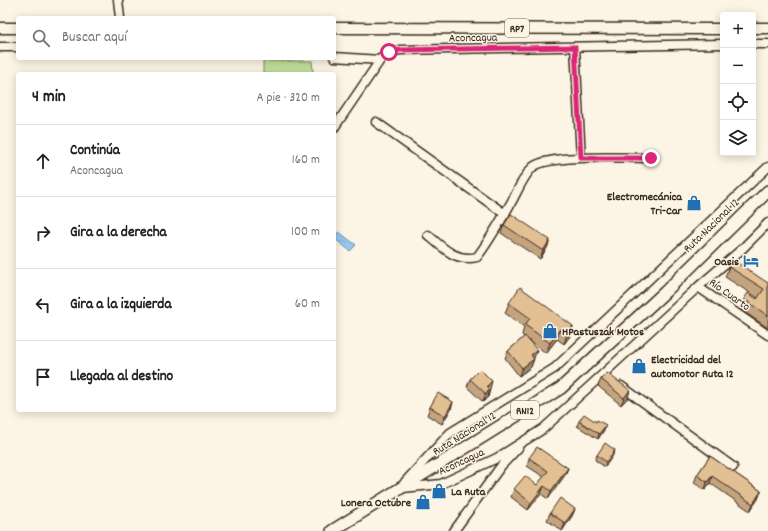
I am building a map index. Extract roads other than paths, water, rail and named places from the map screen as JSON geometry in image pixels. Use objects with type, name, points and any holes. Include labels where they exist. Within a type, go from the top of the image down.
[{"type":"highway","name":"Ruta Nacional 12","points":[[639,316],[645,307],[768,188]]},
{"type":"highway","name":"Ruta Nacional 12","points":[[332,531],[561,388],[639,316],[768,191]]},
{"type":"main road","points":[[756,24],[768,24]]},
{"type":"main road","name":"RP7","points":[[701,28],[720,25]]},
{"type":"main road","points":[[0,28],[16,28]]},
{"type":"main road","name":"RP7","points":[[336,28],[720,29]]},
{"type":"main road","points":[[756,28],[768,28]]},
{"type":"street","points":[[118,0],[120,16]]},
{"type":"street","name":"Aconcagua","points":[[336,125],[380,60],[389,52],[400,50],[720,44]]},
{"type":"street","points":[[756,44],[768,44]]},
{"type":"street","points":[[0,47],[16,47]]},
{"type":"street","points":[[575,47],[581,158]]},
{"type":"street","points":[[336,56],[380,60]]},
{"type":"street","points":[[376,122],[505,214]]},
{"type":"street","points":[[428,235],[451,255],[469,259],[477,257],[505,214],[528,173],[534,166],[545,162],[581,158],[651,158]]},
{"type":"street","name":"Aconcagua","points":[[399,488],[450,433],[555,368],[768,167]]},
{"type":"street","name":"Aconcagua","points":[[399,488],[441,484],[496,458],[543,429],[611,378],[698,287],[742,250],[768,223]]},
{"type":"street","name":"Río Cuarto","points":[[698,287],[768,335]]},
{"type":"street","points":[[611,378],[733,467]]},
{"type":"street","points":[[454,531],[501,466],[525,440]]},
{"type":"water","points":[[339,232],[356,245],[350,251],[336,240],[336,234]]},
{"type":"place","name":"Electromecánica Tri-Car","points":[[694,203]]},
{"type":"place","name":"Oasis","points":[[751,261]]},
{"type":"place","name":"HPastuszak Motos","points":[[550,331]]},
{"type":"place","name":"Electricidad del automotor Ruta 12","points":[[639,366]]},
{"type":"place","name":"La Ruta","points":[[439,491]]},
{"type":"place","name":"Lonera Octubre","points":[[423,502]]}]
